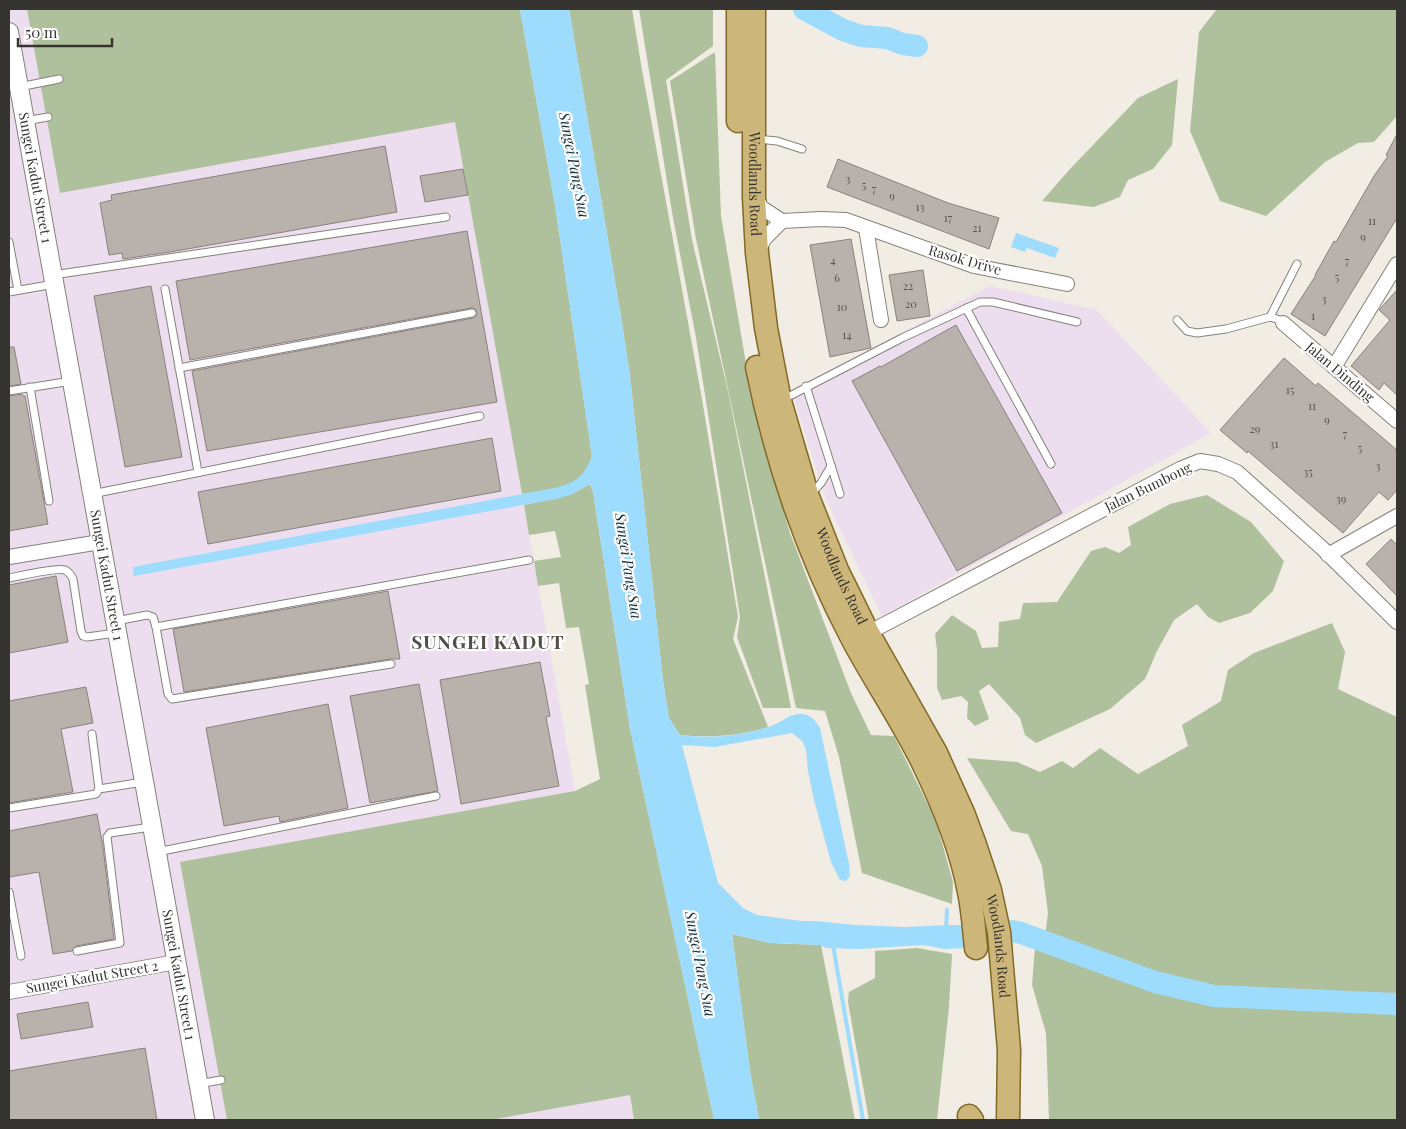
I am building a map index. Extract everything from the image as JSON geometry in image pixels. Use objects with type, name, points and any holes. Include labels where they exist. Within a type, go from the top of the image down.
[{"type":"main road","name":"Woodlands Road","points":[[738,9],[739,176],[742,252],[757,366],[778,458],[806,539],[822,578],[854,641],[922,761],[936,792],[959,852],[969,892],[976,948]]},
{"type":"main road","name":"Woodlands Road","points":[[754,9],[754,197],[757,253],[766,328],[780,401],[808,496],[837,570],[868,633],[923,728],[951,784],[974,842],[997,918],[1008,1050],[1007,1118]]},
{"type":"street","name":"Sungei Kadut Street 1","points":[[9,32],[205,1120]]},
{"type":"street","points":[[754,197],[762,208],[782,222],[764,239],[757,253]]},
{"type":"street","name":"Rasok Drive","points":[[782,222],[838,219],[974,266],[1067,284]]},
{"type":"street","points":[[866,228],[881,320]]},
{"type":"street","points":[[1334,367],[1397,264]]},
{"type":"street","name":"Jalan Dinding","points":[[1283,323],[1397,421]]},
{"type":"street","name":"Jalan Bumbong","points":[[868,633],[1180,469],[1200,462],[1218,464],[1237,472],[1322,548],[1397,622]]},
{"type":"street","points":[[1328,556],[1397,516]]},
{"type":"street","points":[[9,557],[100,542]]},
{"type":"street","name":"Sungei Kadut Street 2","points":[[9,992],[176,962]]},
{"type":"lane","points":[[18,87],[60,79]]},
{"type":"lane","points":[[25,121],[48,116]]},
{"type":"lane","points":[[754,139],[777,141],[802,149]]},
{"type":"lane","points":[[9,292],[53,280],[446,217]]},
{"type":"lane","points":[[9,242],[18,290]]},
{"type":"lane","points":[[1270,317],[1297,264]]},
{"type":"lane","points":[[165,289],[198,472]]},
{"type":"lane","points":[[780,401],[902,338],[980,302],[993,302],[1077,322]]},
{"type":"lane","points":[[966,308],[1050,464]]},
{"type":"lane","points":[[179,368],[472,313]]},
{"type":"lane","points":[[1177,320],[1188,331],[1197,333],[1270,317],[1283,323]]},
{"type":"lane","points":[[9,391],[71,381]]},
{"type":"lane","points":[[806,386],[840,494]]},
{"type":"lane","points":[[30,387],[49,501]]},
{"type":"lane","points":[[91,494],[480,416]]},
{"type":"lane","points":[[808,496],[821,483],[831,466]]},
{"type":"lane","points":[[156,627],[529,560]]},
{"type":"lane","points":[[9,578],[65,570],[73,579],[80,631],[83,636],[87,637],[147,615],[153,618],[168,694],[172,699],[391,664]]},
{"type":"lane","points":[[9,808],[96,794],[99,789],[92,734]]},
{"type":"lane","points":[[99,789],[143,782]]},
{"type":"lane","points":[[156,852],[436,796]]},
{"type":"lane","points":[[76,952],[120,943],[121,940],[107,837],[110,834],[152,827]]},
{"type":"lane","points":[[9,892],[22,956]]},
{"type":"lane","points":[[198,1084],[222,1080]]},
{"type":"shaded area","points":[[9,9],[435,9],[634,1120],[9,1120]]},
{"type":"shaded area","points":[[990,286],[1097,310],[1211,433],[882,616],[823,490],[794,399],[794,389]]},
{"type":"green space","points":[[27,9],[520,9],[555,205],[592,456],[586,471],[565,486],[522,494],[455,122],[60,193]]},
{"type":"green space","points":[[569,9],[632,9],[702,399],[738,617],[733,639],[768,727],[757,730],[724,736],[680,735],[669,718],[663,681],[630,376]]},
{"type":"green space","points":[[639,9],[713,9],[713,46],[666,80],[692,240],[728,391],[791,708],[763,708],[737,637],[740,617],[696,338],[672,212]]},
{"type":"green space","points":[[1217,9],[1397,9],[1397,116],[1374,142],[1358,143],[1325,162],[1266,216],[1220,201],[1190,131],[1199,32]]},
{"type":"green space","points":[[715,52],[721,216],[752,399],[790,533],[851,693],[871,735],[894,736],[936,821],[953,882],[952,904],[862,873],[839,757],[825,711],[796,708],[696,239],[670,81]]},
{"type":"green space","points":[[1178,79],[1172,145],[1153,169],[1128,180],[1120,197],[1094,207],[1042,201],[1138,98]]},
{"type":"green space","points":[[590,484],[593,492],[630,729],[714,1120],[634,1120],[630,1095],[490,1120],[227,1120],[180,862],[575,791],[600,779],[585,685],[589,684],[579,627],[566,628],[559,583],[538,586],[534,561],[561,557],[555,531],[529,535],[524,505],[570,495]]},
{"type":"green space","points":[[1207,495],[1251,522],[1284,561],[1273,591],[1250,613],[1219,623],[1208,617],[1197,604],[1174,620],[1157,651],[1145,679],[1110,709],[1036,743],[1025,735],[1020,718],[989,684],[979,691],[989,719],[975,726],[967,718],[968,702],[961,696],[942,700],[937,688],[935,634],[952,615],[976,631],[982,648],[998,647],[999,622],[1020,619],[1023,603],[1057,602],[1091,551],[1105,547],[1119,553],[1131,545],[1128,527],[1170,504]]},
{"type":"green space","points":[[1332,623],[1345,652],[1338,689],[1397,717],[1397,1120],[1049,1120],[1046,1033],[1032,985],[1035,947],[1046,929],[1048,913],[1042,866],[1028,834],[1011,831],[967,758],[1017,762],[1040,772],[1062,761],[1073,768],[1100,748],[1138,774],[1188,746],[1182,725],[1221,701],[1228,670],[1254,653]]},
{"type":"green space","points":[[732,934],[771,943],[821,945],[855,1120],[759,1120],[750,1071]]},
{"type":"green space","points":[[917,948],[952,954],[949,1007],[937,1120],[869,1120],[848,1002],[849,992],[875,978],[875,951]]},
{"type":"water","name":"Sungei Pang Sua","points":[[520,9],[569,9],[630,376],[663,681],[669,718],[680,735],[692,736],[715,737],[749,732],[771,726],[792,715],[799,714],[809,716],[820,728],[850,876],[846,881],[840,880],[831,862],[814,800],[806,749],[802,741],[792,733],[715,747],[682,745],[718,883],[743,908],[757,915],[801,921],[856,925],[905,927],[965,925],[965,948],[944,949],[924,945],[859,949],[826,948],[821,945],[771,943],[732,934],[750,1071],[759,1120],[714,1120],[630,729],[593,492],[590,484],[570,495],[556,499],[134,576],[133,567],[554,488],[574,481],[586,469],[592,456],[555,205]]},
{"type":"water","points":[[1016,233],[1059,248],[1055,258],[1027,248],[1025,252],[1011,247]]},
{"type":"building","points":[[1397,134],[1397,218],[1325,336],[1291,314],[1316,275],[1334,241],[1336,242],[1374,176],[1388,156],[1386,155]]},
{"type":"building","points":[[385,146],[397,212],[170,252],[123,259],[122,253],[109,255],[100,203],[112,200],[111,195]]},
{"type":"building","points":[[838,159],[948,203],[999,218],[989,249],[827,187]]},
{"type":"building","points":[[463,169],[468,195],[425,202],[420,176]]},
{"type":"building","points":[[467,231],[497,402],[207,451],[192,371],[473,318],[477,315],[477,312],[474,308],[471,308],[190,360],[176,281]]},
{"type":"building","points":[[851,239],[871,348],[830,357],[810,245]]},
{"type":"building","points":[[923,270],[930,316],[897,321],[889,275]]},
{"type":"building","points":[[151,286],[182,457],[125,467],[94,296]]},
{"type":"building","points":[[1397,290],[1397,395],[1384,383],[1379,390],[1351,366],[1390,320],[1379,310]]},
{"type":"building","points":[[956,325],[1062,513],[957,571],[852,381]]},
{"type":"building","points":[[9,347],[14,347],[21,384],[9,386]]},
{"type":"building","points":[[1284,358],[1316,386],[1318,383],[1397,450],[1397,490],[1388,500],[1379,492],[1343,533],[1248,451],[1247,453],[1220,430]]},
{"type":"building","points":[[22,394],[25,396],[48,524],[9,531],[9,396]]},
{"type":"building","points":[[492,438],[501,491],[208,544],[198,492]]},
{"type":"building","points":[[1391,539],[1397,545],[1397,596],[1366,564]]},
{"type":"building","points":[[56,576],[68,642],[9,653],[9,585]]},
{"type":"building","points":[[388,591],[400,659],[390,659],[184,692],[173,629]]},
{"type":"building","points":[[540,662],[550,716],[546,717],[559,786],[461,804],[440,680]]},
{"type":"building","points":[[419,684],[438,791],[370,803],[350,696]]},
{"type":"building","points":[[86,687],[93,723],[61,729],[73,792],[9,803],[9,701]]},
{"type":"building","points":[[328,704],[348,808],[280,822],[279,816],[224,826],[206,728]]},
{"type":"building","points":[[97,814],[114,939],[76,946],[72,951],[53,954],[39,872],[9,877],[9,831]]},
{"type":"building","points":[[88,1002],[93,1027],[21,1039],[17,1014]]},
{"type":"building","points":[[145,1048],[157,1120],[9,1120],[9,1071]]},
{"type":"waterway","points":[[804,9],[843,30],[861,36],[887,38],[903,44],[917,46]]},
{"type":"waterway","points":[[946,930],[947,910]]},
{"type":"waterway","points":[[1012,931],[1155,982],[1214,996],[1397,1004]]},
{"type":"waterway","points":[[833,945],[863,1120]]},
{"type":"district","name":"SUNGEI KADUT","points":[[488,642]]}]
